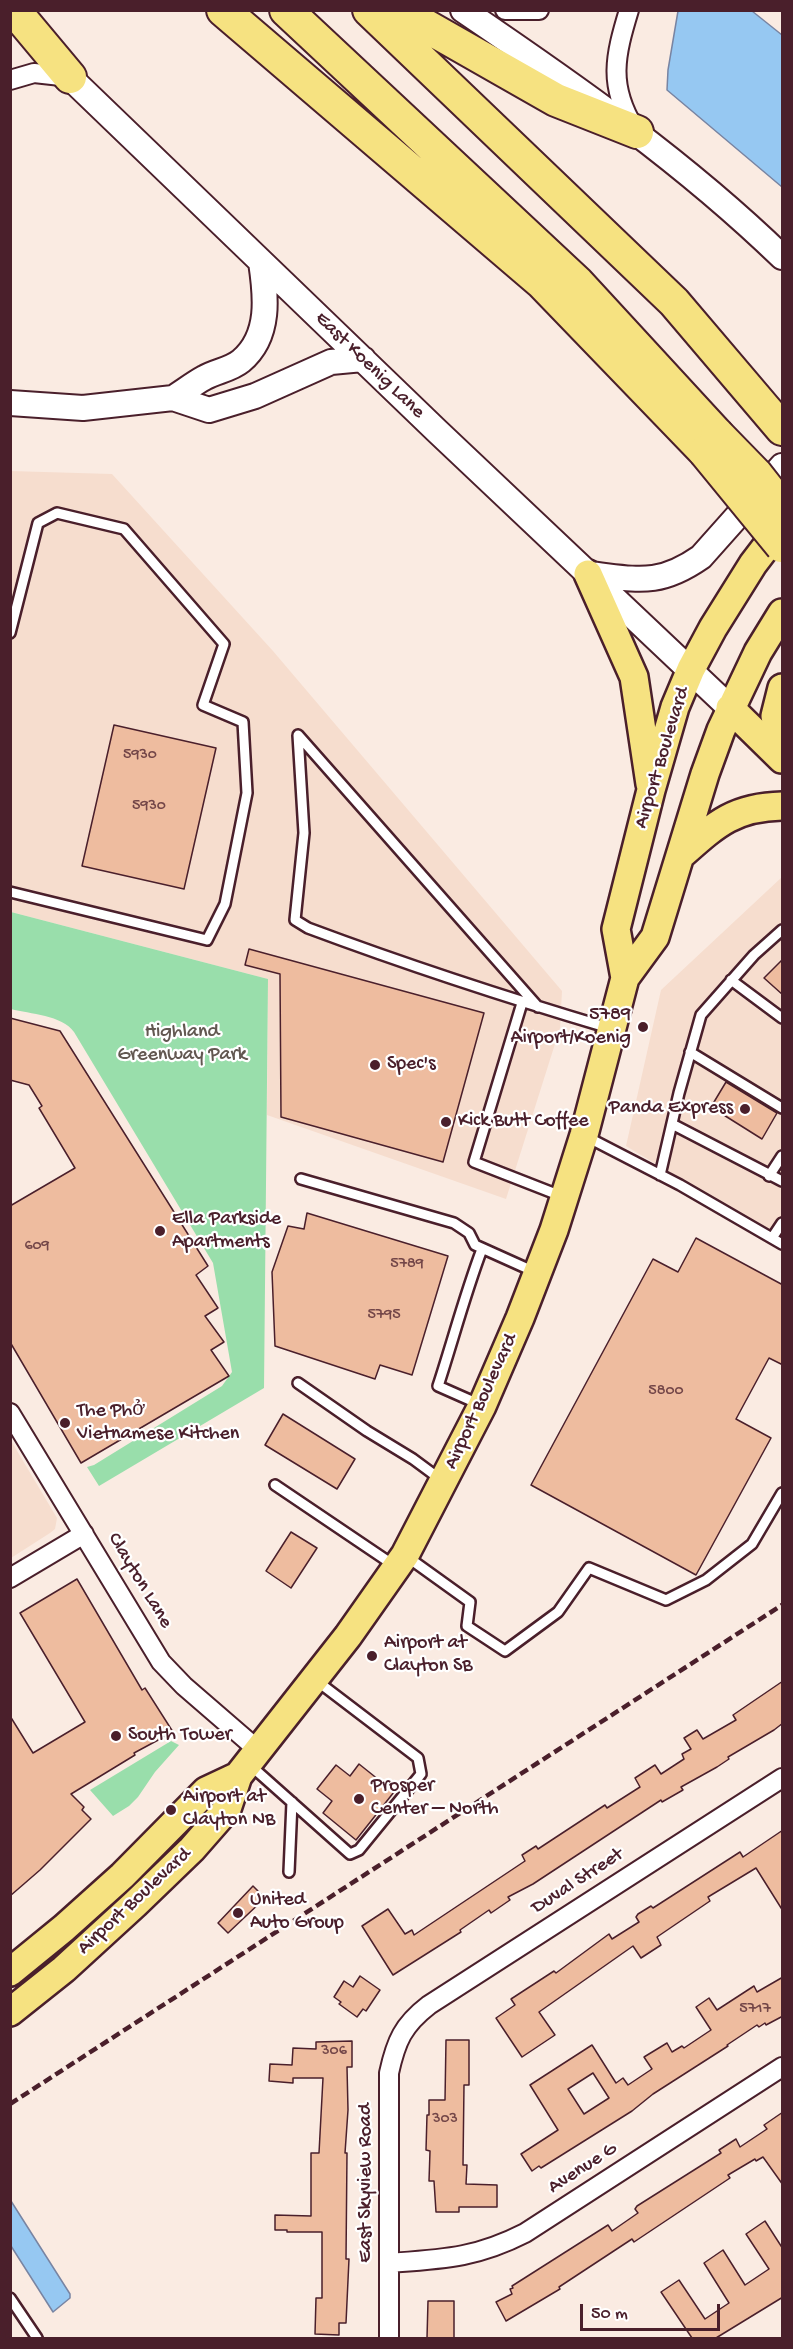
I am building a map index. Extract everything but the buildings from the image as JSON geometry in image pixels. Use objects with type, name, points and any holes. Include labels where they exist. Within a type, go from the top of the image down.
[{"type":"highway","points":[[14,10],[70,77]]},
{"type":"highway","points":[[223,10],[541,282],[711,443],[756,474],[783,507]]},
{"type":"highway","points":[[285,10],[578,283],[711,443],[783,546]]},
{"type":"highway","points":[[369,10],[674,302],[783,429]]},
{"type":"highway","points":[[399,10],[556,100],[637,132]]},
{"type":"main road","points":[[463,10],[556,72],[698,179],[783,257]]},
{"type":"main road","name":"East Koenig Lane","points":[[10,21],[730,708]]},
{"type":"main road","points":[[173,398],[206,377],[227,370],[242,360],[255,345],[264,323],[261,262]]},
{"type":"main road","points":[[10,403],[83,408],[173,398],[209,410],[255,396],[331,362],[363,359]]},
{"type":"main road","points":[[651,790],[634,677],[588,574],[652,579],[669,576],[685,568],[701,557],[783,466]]},
{"type":"main road","name":"Airport Boulevard","points":[[625,978],[616,929],[651,790],[675,707],[691,669],[713,628],[737,589],[783,525]]},
{"type":"main road","name":"Airport Boulevard","points":[[10,2012],[64,1969],[192,1849],[227,1809],[248,1763],[315,1680],[401,1561],[444,1483],[482,1406],[538,1273],[584,1135],[625,978],[655,937],[705,774],[730,708],[758,652],[783,613]]},
{"type":"main road","points":[[783,688],[775,716],[783,742]]},
{"type":"main road","points":[[730,708],[783,759]]},
{"type":"main road","points":[[680,857],[713,827],[730,817],[750,809],[783,806]]},
{"type":"main road","name":"Airport Boulevard","points":[[10,1972],[64,1928],[122,1875],[206,1791],[248,1763]]},
{"type":"street","points":[[505,10],[539,10]]},
{"type":"street","points":[[629,10],[617,52],[616,79],[624,111],[637,132]]},
{"type":"street","points":[[10,80],[34,73],[70,77]]},
{"type":"street","name":"Clayton Lane","points":[[10,1413],[161,1662],[248,1763]]},
{"type":"street","points":[[10,1578],[84,1534]]},
{"type":"street","name":"Duval Street","points":[[403,2030],[429,2005],[783,1778]]},
{"type":"street","name":"East Skyview Road","points":[[389,2338],[389,2073],[394,2051],[403,2030]]},
{"type":"street","name":"Avenue G","points":[[389,2263],[470,2255],[498,2247],[525,2233],[783,2067]]},
{"type":"lane","points":[[10,633],[38,523],[57,513],[124,529],[224,644],[203,705],[243,722],[247,793],[225,904],[207,940],[10,892]]},
{"type":"lane","points":[[538,1007],[298,735],[304,833],[295,920],[308,928],[522,1003],[612,1029]]},
{"type":"lane","points":[[660,1175],[701,1015],[754,955],[783,930]]},
{"type":"lane","points":[[731,980],[783,1018]]},
{"type":"lane","points":[[522,1003],[474,1162],[565,1197]]},
{"type":"lane","points":[[690,1052],[783,1108]]},
{"type":"lane","points":[[672,1124],[769,1176],[783,1181]]},
{"type":"lane","points":[[584,1135],[783,1244]]},
{"type":"lane","points":[[769,1176],[783,1156]]},
{"type":"lane","points":[[301,1179],[454,1223],[469,1233],[475,1245],[538,1273]]},
{"type":"lane","points":[[772,1238],[783,1223]]},
{"type":"lane","points":[[482,1249],[463,1300],[459,1322],[438,1386],[482,1406]]},
{"type":"lane","points":[[298,1383],[367,1431],[413,1459],[444,1483]]},
{"type":"lane","points":[[275,1485],[364,1543],[401,1561],[470,1602],[467,1626],[505,1651],[558,1612],[589,1568],[666,1600],[706,1580],[752,1544],[783,1493]]},
{"type":"lane","points":[[248,1763],[350,1854],[359,1850],[421,1774],[418,1758],[315,1680]]},
{"type":"lane","points":[[289,1872],[292,1802]]},
{"type":"lane","points":[[10,2298],[37,2338]]},
{"type":"shaded area","points":[[10,471],[112,474],[273,651],[562,991],[560,1028],[506,1199],[267,1115],[268,979],[11,912]]},
{"type":"shaded area","points":[[782,877],[782,1240],[626,1146],[661,990]]},
{"type":"shaded area","points":[[10,1439],[57,1518],[55,1529],[11,1558]]},
{"type":"green space","name":"Highland Greenway Park","points":[[11,912],[268,979],[264,1388],[99,1486],[87,1467],[94,1465],[222,1386],[232,1372],[213,1263],[74,1032],[69,1026],[54,1019],[11,1009]]},
{"type":"green space","points":[[171,1741],[179,1745],[155,1772],[138,1797],[113,1816],[90,1790]]},
{"type":"water","points":[[678,11],[752,11],[782,35],[782,187],[667,90]]},
{"type":"water","points":[[11,2201],[70,2294],[70,2298],[53,2312],[11,2246]]},
{"type":"railway","points":[[10,2104],[782,1605]]},
{"type":"place","name":"5789 Airport/Koenig","points":[[643,1027]]},
{"type":"place","name":"Spec's","points":[[375,1065]]},
{"type":"place","name":"Panda Express","points":[[745,1109]]},
{"type":"place","name":"Kick Butt Coffee","points":[[446,1122]]},
{"type":"place","name":"Ella Parkside Apartments","points":[[160,1231]]},
{"type":"place","name":"The Phở Vietnamese Kitchen","points":[[65,1423]]},
{"type":"place","name":"Airport at Clayton SB","points":[[372,1656]]},
{"type":"place","name":"South Tower","points":[[116,1736]]},
{"type":"place","name":"Prosper Center – North","points":[[359,1799]]},
{"type":"place","name":"Airport at Clayton NB","points":[[171,1810]]},
{"type":"place","name":"United Auto Group","points":[[238,1913]]}]
